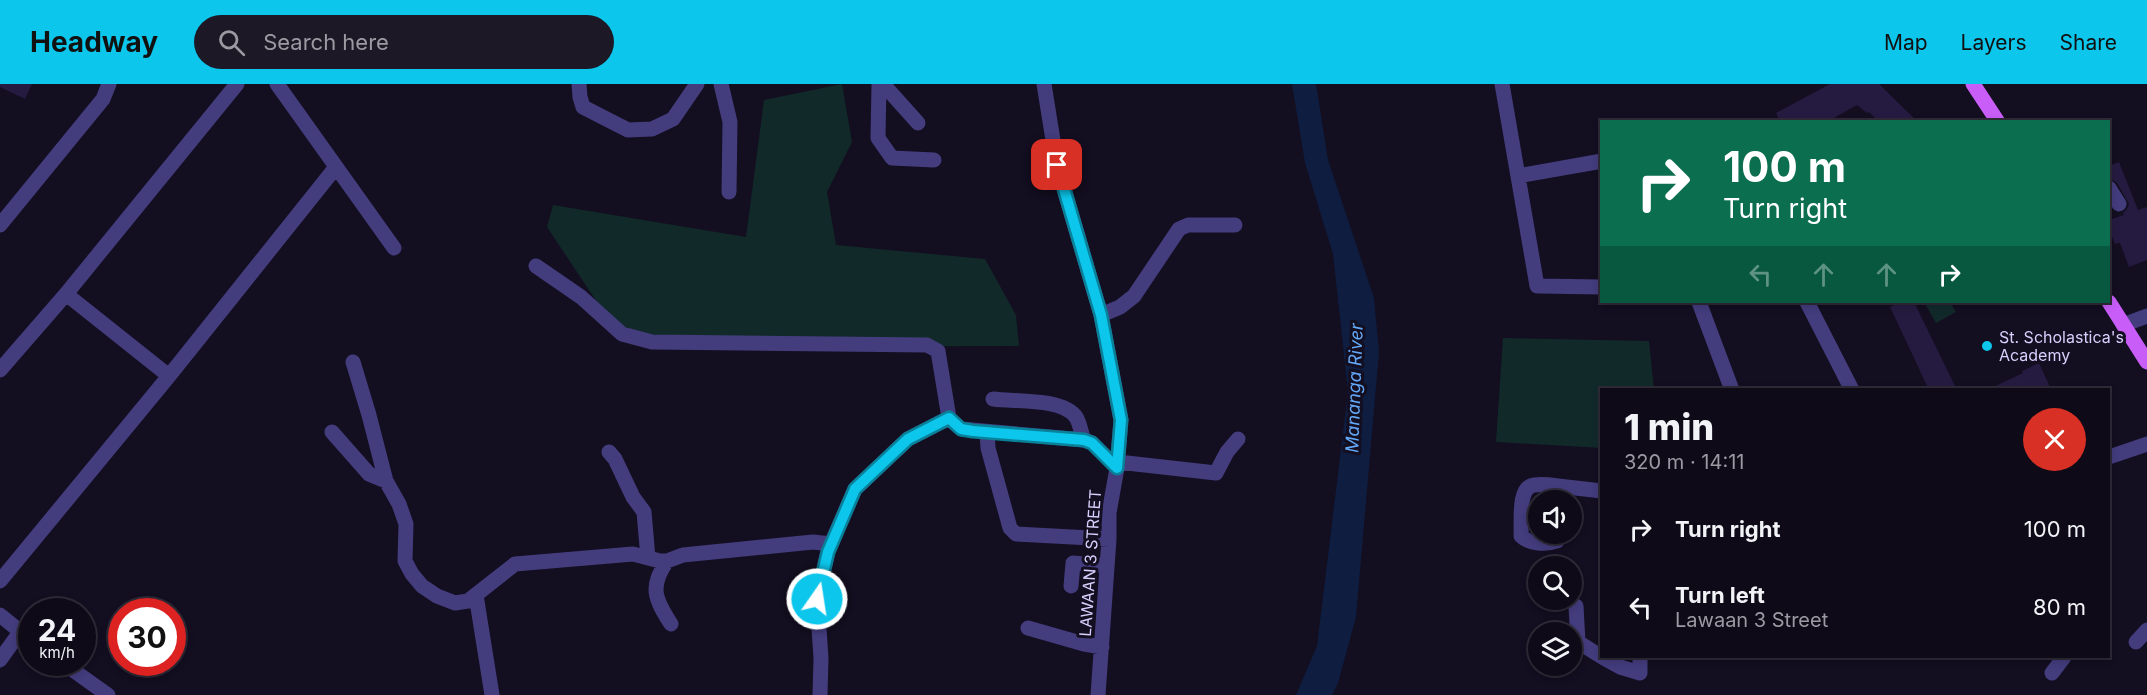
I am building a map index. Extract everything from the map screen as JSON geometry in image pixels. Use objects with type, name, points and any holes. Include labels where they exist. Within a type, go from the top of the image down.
[{"type":"main road","points":[[1973,84],[1997,120]]},
{"type":"main road","points":[[2110,303],[2147,362]]},
{"type":"street","points":[[0,225],[103,99],[109,84]]},
{"type":"street","points":[[0,370],[66,294],[237,84]]},
{"type":"street","points":[[277,84],[394,248]]},
{"type":"street","points":[[579,84],[579,97],[584,106],[628,130],[652,129],[673,120],[697,84]]},
{"type":"street","points":[[721,84],[730,122],[729,192]]},
{"type":"street","points":[[881,84],[918,123]]},
{"type":"street","points":[[881,84],[878,138],[892,158],[934,160]]},
{"type":"street","name":"LAWAAN 3 STREET","points":[[1044,84],[1057,165],[1101,315],[1121,420],[1109,513],[1110,539],[1098,695]]},
{"type":"street","points":[[1502,84],[1537,286],[1600,287]]},
{"type":"street","points":[[1518,176],[1600,161]]},
{"type":"street","points":[[0,581],[169,376],[336,167]]},
{"type":"street","points":[[2110,190],[2119,204]]},
{"type":"street","points":[[1101,315],[1120,307],[1134,296],[1179,229],[1188,225],[1235,225]]},
{"type":"street","points":[[536,266],[581,297],[622,334],[652,342],[927,345],[938,351],[949,418],[961,429],[1084,440],[1092,443],[1117,465],[1216,473],[1227,452],[1238,439]]},
{"type":"street","points":[[66,294],[169,376]]},
{"type":"street","points":[[1699,303],[1731,388]]},
{"type":"street","points":[[1808,303],[1850,388]]},
{"type":"street","points":[[2123,326],[2147,316]]},
{"type":"street","points":[[353,362],[386,481],[399,504],[406,524],[405,561],[422,586],[442,599],[455,603],[468,601],[515,564],[633,554],[668,561],[683,555],[813,542],[831,544]]},
{"type":"street","points":[[993,399],[1048,403],[1065,407],[1077,418],[1084,440]]},
{"type":"street","points":[[820,695],[821,658],[817,599],[831,544],[855,489],[908,439],[949,418]]},
{"type":"street","points":[[332,432],[369,474],[386,481]]},
{"type":"street","points":[[987,432],[988,448],[1010,528],[1016,534],[1110,539]]},
{"type":"street","points":[[2110,457],[2147,444]]},
{"type":"street","points":[[609,452],[615,459],[633,497],[644,512],[648,558]]},
{"type":"street","points":[[1528,541],[1521,536],[1522,496],[1525,489],[1532,484],[1550,490]]},
{"type":"street","points":[[1582,492],[1600,491]]},
{"type":"street","points":[[668,561],[660,572],[656,589],[657,602],[671,624]]},
{"type":"street","points":[[1071,586],[1073,562],[1107,566]]},
{"type":"street","points":[[476,595],[492,695]]},
{"type":"street","points":[[1576,610],[1578,642],[1600,654]]},
{"type":"street","points":[[0,615],[18,630]]},
{"type":"street","points":[[1028,628],[1102,647]]},
{"type":"street","points":[[2136,642],[2147,630]]},
{"type":"street","points":[[0,660],[18,644]]},
{"type":"street","points":[[1606,658],[1620,667],[1640,674],[1640,658]]},
{"type":"street","points":[[2052,673],[2063,658]]},
{"type":"street","points":[[81,676],[108,695]]},
{"type":"green space","points":[[842,84],[852,142],[827,192],[836,245],[985,259],[1016,315],[1019,346],[665,347],[623,341],[547,227],[553,205],[746,237],[764,100]]},
{"type":"green space","points":[[1925,303],[1951,303],[1956,312],[1936,323]]},
{"type":"green space","points":[[1503,338],[1649,341],[1654,388],[1600,388],[1600,448],[1496,442]]},
{"type":"water","name":"Mananga River","points":[[1292,84],[1316,84],[1328,160],[1374,298],[1379,352],[1356,617],[1338,683],[1332,695],[1296,695],[1317,646],[1348,392],[1333,254],[1305,163]]},
{"type":"building","points":[[0,84],[32,84],[25,99],[0,87]]},
{"type":"building","points":[[1830,84],[1879,84],[1916,120],[1877,120],[1857,105],[1831,120],[1779,120],[1776,113]]},
{"type":"building","points":[[2119,162],[2138,210],[2147,207],[2147,260],[2129,267],[2120,243],[2115,244],[2110,232],[2110,220],[2124,215],[2129,204],[2117,183],[2110,179],[2110,166]]},
{"type":"building","points":[[1899,303],[1914,303],[1956,388],[1928,388],[1890,307]]},
{"type":"building","points":[[2039,363],[2050,387],[1991,388],[2023,373],[2022,371]]},
{"type":"place","name":"St. Scholastica's Academy","points":[[1987,346]]},
{"type":"route","points":[[817,599],[828,552],[855,489],[908,439],[949,418],[961,429],[973,431],[1084,440],[1092,443],[1117,468],[1121,420],[1101,315],[1057,165]]}]
